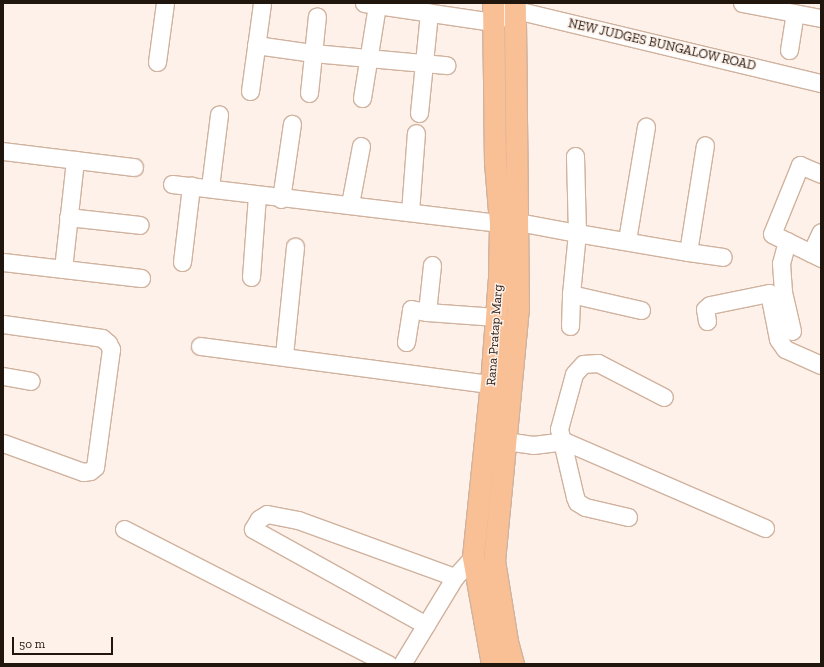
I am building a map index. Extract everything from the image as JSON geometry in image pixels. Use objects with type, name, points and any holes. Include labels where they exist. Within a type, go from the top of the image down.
[{"type":"main road","name":"Rana Pratap Marg","points":[[492,664],[473,557],[492,384],[496,317],[509,222],[515,138],[512,5]]},
{"type":"main road","name":"Rana Pratap Marg","points":[[493,12],[495,162],[509,222],[518,308],[512,387],[505,441],[494,561],[506,641],[513,664]]},
{"type":"street","points":[[157,62],[165,3]]},
{"type":"street","points":[[250,91],[262,3]]},
{"type":"street","points":[[742,3],[821,18]]},
{"type":"street","points":[[362,98],[368,58],[370,4],[429,12],[493,12],[512,5]]},
{"type":"street","name":"NEW JUDGES BUNGALOW ROAD","points":[[512,5],[821,83]]},
{"type":"street","points":[[419,113],[429,12]]},
{"type":"street","points":[[789,50],[795,13]]},
{"type":"street","points":[[309,92],[317,16]]},
{"type":"street","points":[[256,45],[313,53],[446,65]]},
{"type":"street","points":[[210,187],[219,115]]},
{"type":"street","points":[[281,198],[292,124]]},
{"type":"street","points":[[627,240],[646,127]]},
{"type":"street","points":[[410,212],[416,133]]},
{"type":"street","points":[[688,252],[705,145]]},
{"type":"street","points":[[350,204],[361,146]]},
{"type":"street","points":[[3,151],[134,167]]},
{"type":"street","points":[[570,326],[571,294],[577,233],[575,156]]},
{"type":"street","points":[[63,269],[75,160]]},
{"type":"street","points":[[821,174],[800,166],[772,234],[816,256],[821,232]]},
{"type":"street","points":[[172,184],[210,187],[257,196],[350,204],[509,222],[627,240],[723,257]]},
{"type":"street","points":[[182,262],[191,186]]},
{"type":"street","points":[[252,277],[257,196]]},
{"type":"street","points":[[68,217],[140,225]]},
{"type":"street","points":[[787,241],[781,263],[783,292],[792,331]]},
{"type":"street","points":[[284,355],[295,247]]},
{"type":"street","points":[[3,262],[141,278]]},
{"type":"street","points":[[428,312],[432,265]]},
{"type":"street","points":[[707,320],[705,309],[710,304],[769,293],[778,339],[785,349],[821,365]]},
{"type":"street","points":[[571,294],[641,310]]},
{"type":"street","points":[[406,342],[411,309],[428,312],[496,317]]},
{"type":"street","points":[[3,324],[102,338],[108,343],[111,349],[95,467],[90,471],[83,472],[3,443]]},
{"type":"street","points":[[200,346],[284,355],[512,387]]},
{"type":"street","points":[[628,517],[577,502],[564,441],[559,429],[574,374],[583,364],[598,363],[664,397]]},
{"type":"street","points":[[3,376],[31,381]]},
{"type":"street","points":[[505,441],[533,445],[564,441],[765,528]]},
{"type":"street","points":[[426,625],[253,529],[266,514],[298,520],[455,577]]},
{"type":"street","points":[[124,529],[388,664]]},
{"type":"street","points":[[402,664],[455,577],[473,557]]}]
